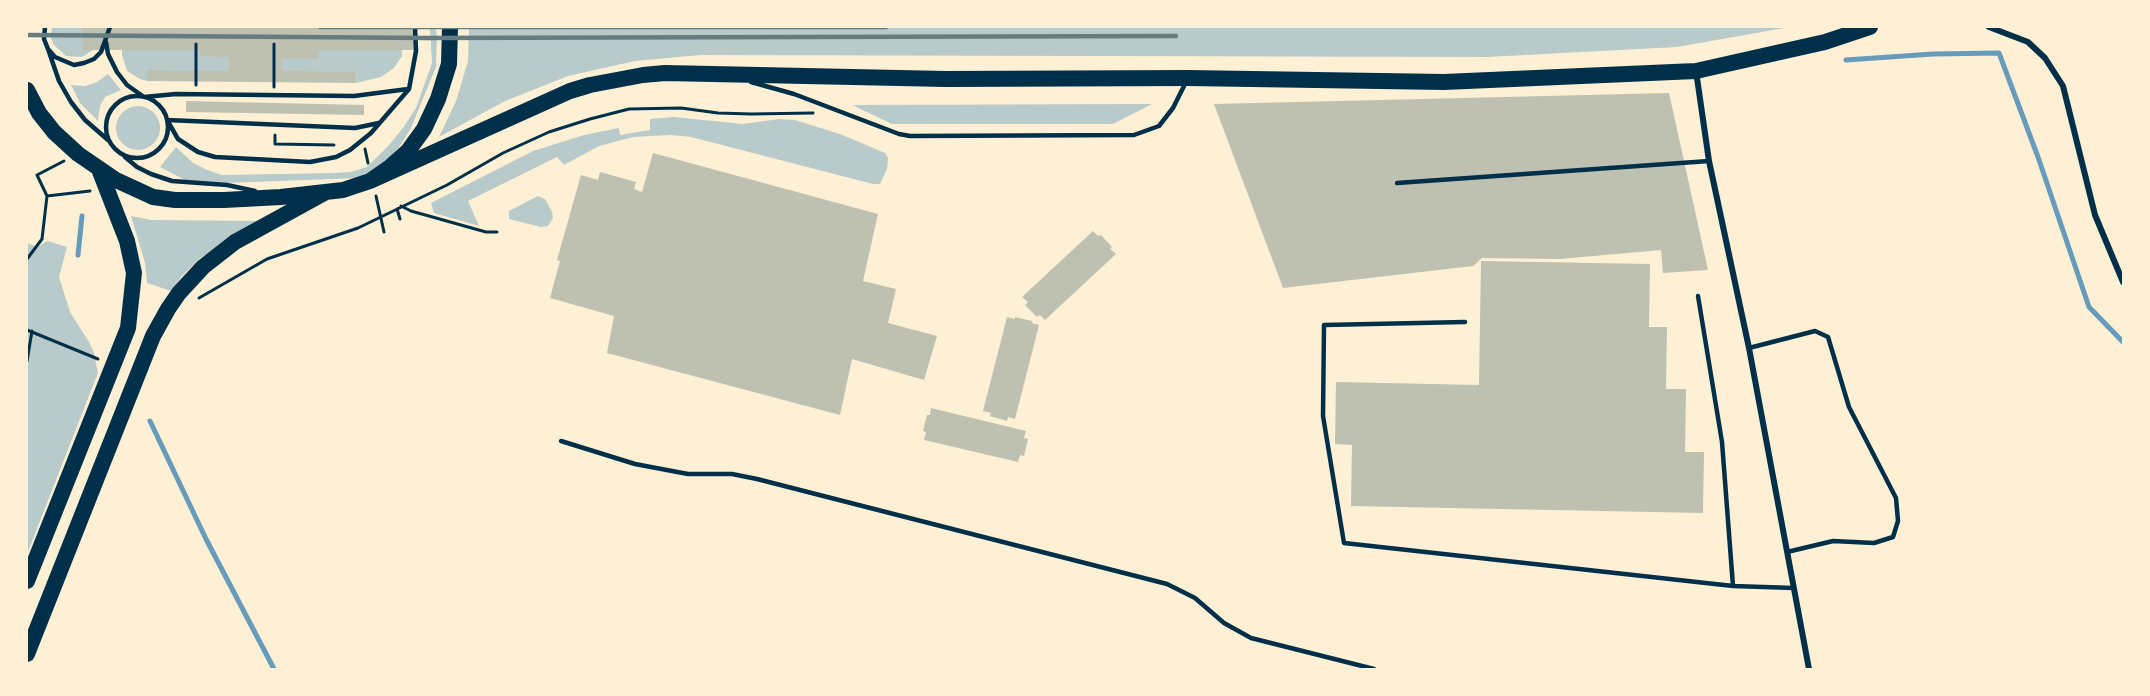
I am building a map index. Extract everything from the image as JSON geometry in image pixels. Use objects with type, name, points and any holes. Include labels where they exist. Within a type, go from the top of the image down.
[{"type":"highway","points":[[371,179],[408,151],[424,129],[438,99],[449,64],[450,27]]},
{"type":"highway","points":[[27,90],[39,113],[54,132],[78,154],[133,189],[164,198],[224,200],[282,197],[343,190],[570,91],[643,75],[1444,82],[1696,71],[1825,42],[1870,27]]},
{"type":"highway","points":[[27,581],[128,328],[134,273],[127,241],[99,169]]},
{"type":"highway","points":[[27,654],[153,336],[174,299],[203,267],[235,243],[326,192]]},
{"type":"street","points":[[1989,27],[2028,42],[2045,58],[2063,86],[2095,215],[2123,282]]},
{"type":"street","points":[[1696,71],[1709,161],[1749,348],[1809,669]]},
{"type":"lane","points":[[45,27],[44,39],[59,81],[71,102],[84,120],[137,167],[172,181],[227,185],[282,197]]},
{"type":"lane","points":[[106,42],[108,54],[127,85],[155,103],[162,110],[178,139],[198,152],[215,157],[310,162],[336,157],[350,150],[371,133],[409,89],[416,51],[415,27]]},
{"type":"lane","points":[[48,49],[64,62],[84,63],[94,59],[101,52],[106,42],[108,29]]},
{"type":"lane","points":[[725,75],[794,94],[910,136],[1134,135],[1159,126],[1173,108],[1188,78]]},
{"type":"lane","points":[[109,141],[106,121],[110,112],[125,99],[176,94],[354,96],[409,89]]},
{"type":"lane","points":[[166,120],[355,128],[380,123]]},
{"type":"lane","points":[[122,155],[142,158],[152,154],[165,140],[166,120]]},
{"type":"lane","points":[[1397,183],[1709,161]]},
{"type":"lane","points":[[1698,296],[1722,442],[1733,586]]},
{"type":"lane","points":[[1465,322],[1324,325],[1323,416],[1344,543],[1733,586],[1794,588]]},
{"type":"lane","points":[[1749,348],[1815,331],[1828,337],[1848,406],[1896,498],[1898,521],[1893,537],[1874,543],[1833,542],[1787,552]]},
{"type":"lane","points":[[561,441],[635,464],[688,474],[732,474],[757,479],[1167,584],[1196,598],[1224,623],[1251,638],[1374,669]]},
{"type":"path","points":[[274,44],[274,92]]},
{"type":"path","points":[[174,299],[190,303],[267,259],[358,228],[447,185],[503,153],[549,132],[629,109],[681,108],[718,113],[812,114],[829,107]]},
{"type":"path","points":[[275,134],[275,144],[342,145]]},
{"type":"path","points":[[364,145],[384,232]]},
{"type":"path","points":[[27,259],[42,239],[47,196],[37,175],[64,161]]},
{"type":"path","points":[[47,196],[78,193]]},
{"type":"path","points":[[401,206],[411,211],[486,232],[497,232]]},
{"type":"path","points":[[396,208],[400,219]]},
{"type":"path","points":[[27,330],[114,366]]},
{"type":"path","points":[[27,362],[32,332]]},
{"type":"shaded area","points":[[52,27],[99,27],[96,48],[82,57],[66,56],[54,45],[51,38]]},
{"type":"shaded area","points":[[401,27],[402,56],[394,68],[381,77],[356,83],[357,73],[147,81],[127,71],[122,55],[122,31]]},
{"type":"shaded area","points":[[430,27],[435,27],[437,36],[436,67],[411,128],[398,149],[377,169],[359,178],[225,183],[185,180],[160,167],[176,147],[193,163],[222,175],[334,173],[351,172],[367,167],[389,145],[416,108],[432,63]]},
{"type":"shaded area","points":[[469,27],[1790,27],[1677,47],[1487,57],[701,55],[635,61],[568,76],[505,101],[439,137],[456,101],[468,61]]},
{"type":"shaded area","points":[[108,74],[121,90],[105,97],[100,106],[98,121],[80,103],[71,85],[85,86],[97,82]]},
{"type":"shaded area","points":[[1152,104],[1113,124],[892,124],[852,105]]},
{"type":"shaded area","points":[[138,106],[147,107],[154,112],[159,119],[159,137],[154,144],[147,149],[138,150],[129,149],[122,144],[117,137],[116,128],[117,119],[122,112],[129,107]]},
{"type":"shaded area","points":[[674,117],[743,124],[779,119],[795,120],[840,134],[885,153],[888,158],[887,169],[880,184],[873,184],[691,137],[671,135],[633,137],[599,146],[564,165],[557,157],[468,201],[479,226],[434,213],[431,203],[533,151],[584,135],[619,128],[620,135],[650,130],[650,119]]},
{"type":"shaded area","points":[[538,196],[545,199],[552,212],[553,218],[548,226],[541,227],[509,219],[509,211]]},
{"type":"shaded area","points":[[131,216],[151,220],[263,221],[200,258],[171,291],[147,283],[145,263]]},
{"type":"shaded area","points":[[48,241],[67,247],[59,277],[70,312],[94,353],[98,373],[27,554],[27,243],[37,247]]},
{"type":"building","points":[[82,27],[415,27],[415,50],[318,50],[318,59],[282,59],[282,71],[357,72],[356,83],[147,81],[147,70],[229,71],[229,57],[200,56],[200,50],[82,50]]},
{"type":"building","points":[[1669,93],[1708,270],[1663,273],[1661,250],[1560,259],[1482,258],[1473,266],[1283,288],[1214,104]]},
{"type":"building","points":[[186,101],[364,105],[364,115],[186,112]]},
{"type":"building","points":[[653,153],[878,214],[863,281],[896,289],[888,323],[937,336],[924,380],[852,359],[840,415],[607,353],[614,316],[550,298],[560,261],[557,260],[581,175],[598,180],[600,172],[636,182],[634,189],[642,192]]},
{"type":"building","points":[[1093,231],[1098,236],[1101,235],[1116,254],[1045,320],[1040,315],[1037,317],[1025,305],[1028,302],[1022,297]]},
{"type":"building","points":[[1481,261],[1650,264],[1649,327],[1667,327],[1666,389],[1686,389],[1685,452],[1704,452],[1703,513],[1351,506],[1352,445],[1335,444],[1336,382],[1479,385]]},
{"type":"building","points":[[1007,317],[1032,321],[1039,325],[1015,419],[1008,417],[1007,421],[990,416],[991,413],[983,411]]},
{"type":"building","points":[[931,408],[1026,431],[1024,438],[1028,439],[1024,456],[1020,455],[1018,462],[924,440],[926,432],[923,431]]},
{"type":"waterway","points":[[1846,60],[1933,54],[1999,53],[2038,157],[2089,307],[2123,342]]},
{"type":"waterway","points":[[78,255],[82,216]]},
{"type":"waterway","points":[[150,421],[206,539],[274,669]]},
{"type":"railway","points":[[320,27],[886,27]]},
{"type":"railway","points":[[27,35],[428,38],[1176,36]]}]
